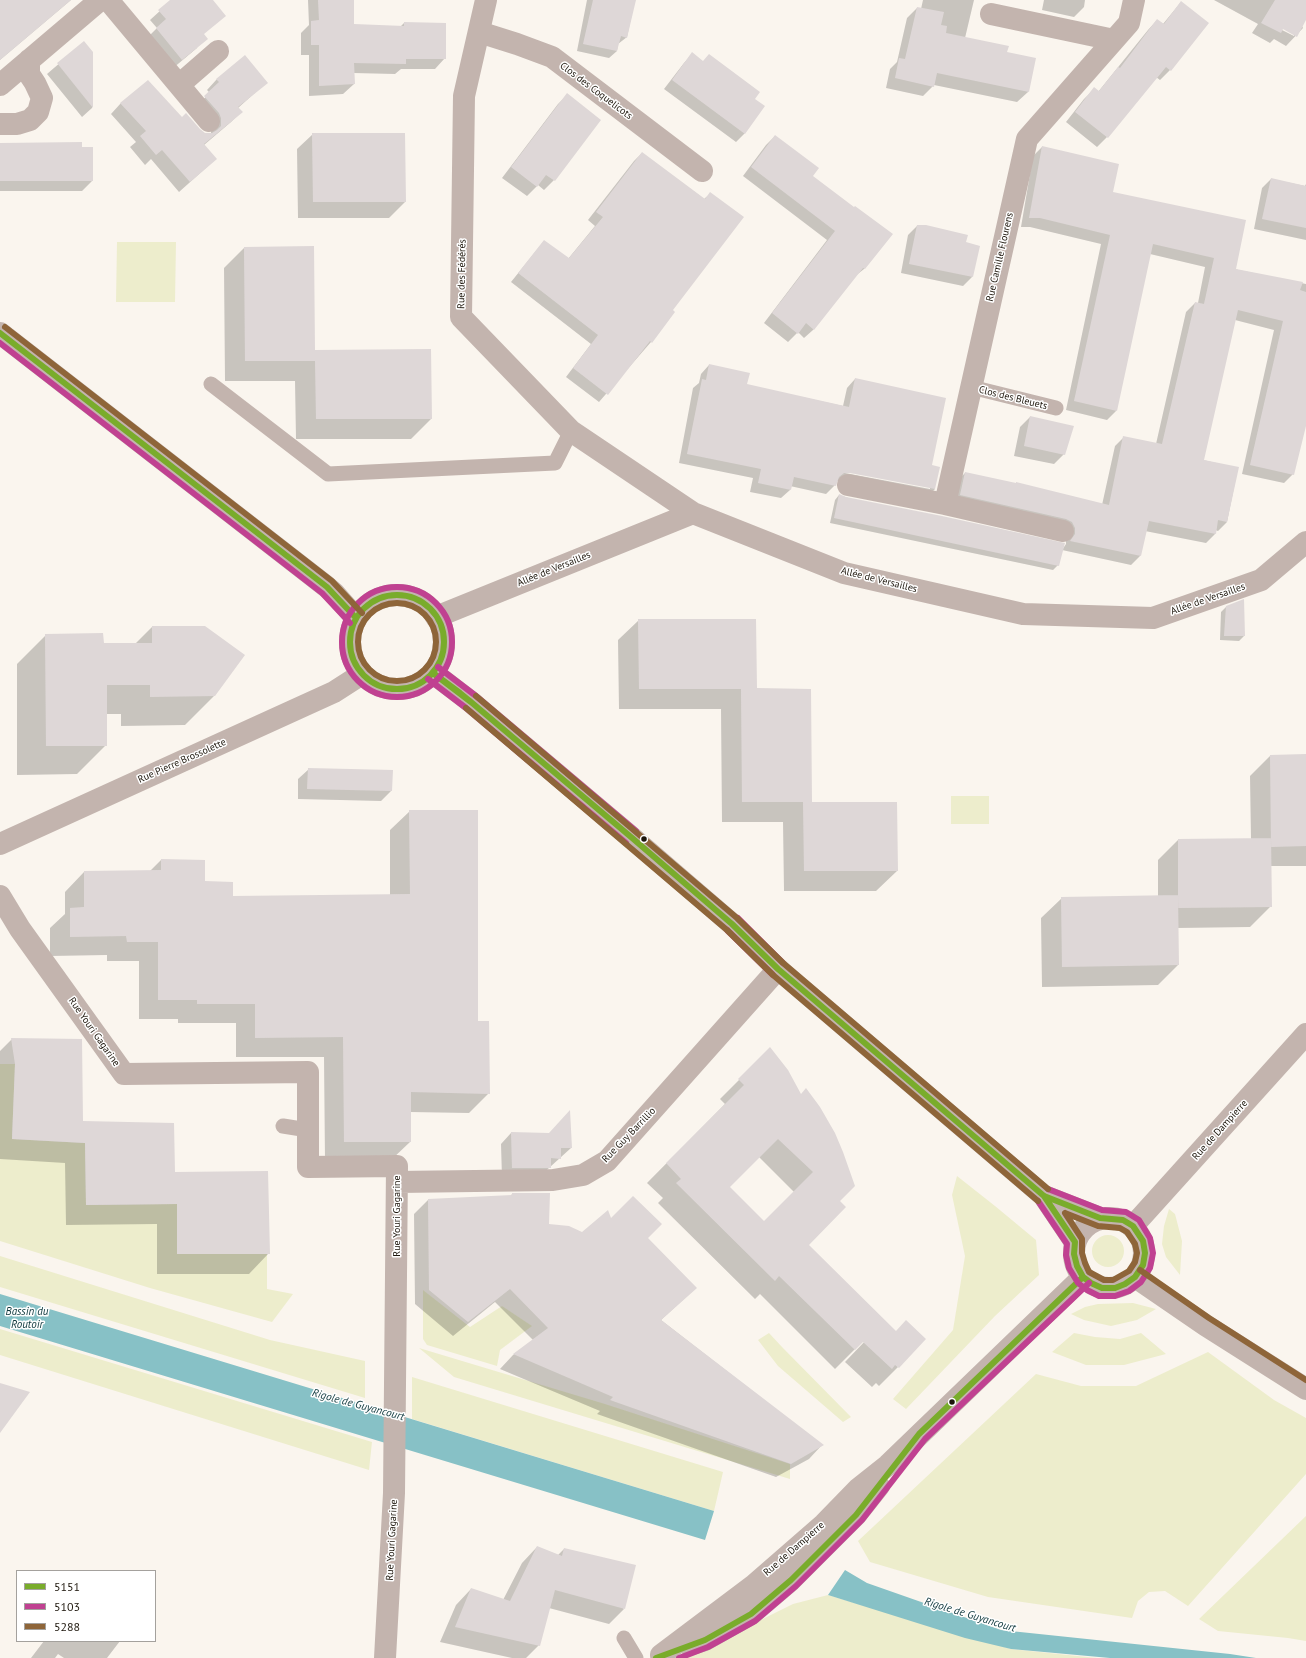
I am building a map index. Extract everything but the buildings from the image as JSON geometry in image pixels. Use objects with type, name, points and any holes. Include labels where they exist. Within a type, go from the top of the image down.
[{"type":"street","points":[[0,84],[100,0]]},
{"type":"street","points":[[108,0],[209,121]]},
{"type":"street","name":"Rue des Fédérés","points":[[486,0],[464,96],[461,317],[570,432],[693,513]]},
{"type":"street","name":"Rue Camille Flourens","points":[[945,504],[1027,138],[1129,23],[1134,0]]},
{"type":"street","points":[[991,14],[1114,40]]},
{"type":"street","name":"Clos des Coquelicots","points":[[479,32],[552,57],[702,171]]},
{"type":"street","points":[[179,85],[218,51]]},
{"type":"street","points":[[0,124],[17,124],[30,120],[38,112],[42,98],[29,74],[29,60]]},
{"type":"street","points":[[0,333],[331,590],[356,618]]},
{"type":"street","points":[[848,485],[945,504],[1063,531]]},
{"type":"street","name":"Allée de Versailles","points":[[436,617],[693,513],[844,573],[1023,614],[1153,618],[1262,580],[1306,542]]},
{"type":"street","points":[[396,595],[419,601],[426,605],[436,617],[443,632],[444,648],[439,663],[433,673],[417,684],[403,688],[388,688],[374,683],[362,674],[354,661],[350,647],[350,632],[356,618],[366,606],[380,598],[396,595]]},
{"type":"street","points":[[433,673],[471,702],[631,837],[732,924],[778,969],[1044,1196],[1076,1242]]},
{"type":"street","name":"Rue Pierre Brossolette","points":[[0,844],[334,692],[362,674]]},
{"type":"street","name":"Rue Youri Gagarine","points":[[0,896],[20,929],[124,1074],[308,1072],[308,1167],[397,1166],[394,1493],[385,1658]]},
{"type":"street","name":"Rue Guy Barrillio","points":[[397,1182],[553,1180],[584,1175],[607,1161],[778,969]]},
{"type":"street","name":"Rue de Dampierre","points":[[1133,1226],[1306,1034]]},
{"type":"street","points":[[1044,1196],[1100,1218],[1123,1220],[1133,1226],[1143,1241],[1145,1253],[1143,1265],[1135,1277],[1125,1284],[1114,1288],[1102,1288],[1091,1283],[1083,1277],[1075,1260],[1074,1254],[1076,1242],[1080,1233],[1089,1224],[1100,1218]]},
{"type":"street","name":"Rue de Dampierre","points":[[659,1657],[705,1640],[751,1614],[791,1580],[856,1515],[919,1434],[1083,1277]]},
{"type":"street","points":[[1135,1277],[1205,1326],[1306,1389]]},
{"type":"street","points":[[1281,1373],[1306,1376]]},
{"type":"lane","points":[[211,384],[328,474],[555,463],[570,432]]},
{"type":"lane","name":"Clos des Bleuets","points":[[971,387],[1056,408]]},
{"type":"lane","points":[[283,1126],[308,1128]]},
{"type":"lane","points":[[624,1638],[636,1658]]},
{"type":"green space","points":[[117,242],[176,242],[175,302],[116,302]]},
{"type":"green space","points":[[951,796],[989,796],[989,824],[951,824]]},
{"type":"green space","points":[[0,1064],[15,1064],[12,1139],[85,1143],[86,1205],[177,1204],[178,1254],[267,1254],[267,1289],[293,1294],[272,1322],[150,1288],[0,1241]]},
{"type":"green space","points":[[957,1176],[1036,1240],[1039,1275],[995,1316],[906,1409],[893,1399],[953,1330],[965,1256],[952,1195]]},
{"type":"green space","points":[[1169,1209],[1175,1214],[1182,1241],[1180,1275],[1166,1257],[1162,1244],[1164,1226]]},
{"type":"green space","points":[[1105,1235],[1111,1235],[1120,1239],[1124,1251],[1120,1263],[1111,1267],[1105,1267],[1096,1263],[1092,1254],[1092,1248],[1096,1239]]},
{"type":"green space","points":[[0,1256],[270,1340],[365,1361],[365,1398],[0,1287]]},
{"type":"green space","points":[[423,1290],[470,1327],[502,1306],[532,1326],[500,1350],[497,1366],[427,1345],[423,1339]]},
{"type":"green space","points":[[1133,1303],[1156,1309],[1137,1320],[1111,1326],[1084,1320],[1071,1314],[1085,1307],[1098,1304]]},
{"type":"green space","points":[[0,1329],[372,1442],[369,1470],[0,1355]]},
{"type":"green space","points":[[769,1333],[851,1417],[843,1422],[778,1366],[758,1340]]},
{"type":"green space","points":[[1074,1333],[1095,1337],[1120,1339],[1141,1333],[1166,1354],[1124,1365],[1086,1365],[1052,1352]]},
{"type":"green space","points":[[419,1348],[605,1404],[790,1464],[790,1479],[454,1377]]},
{"type":"green space","points":[[1208,1352],[1274,1400],[1306,1418],[1306,1474],[1188,1606],[1165,1591],[1149,1592],[1138,1601],[1132,1618],[988,1597],[870,1562],[858,1541],[1036,1374],[1081,1386],[1136,1386]]},
{"type":"green space","points":[[412,1377],[723,1472],[714,1511],[412,1419]]},
{"type":"green space","points":[[1306,1516],[1306,1641],[1218,1631],[1199,1619]]},
{"type":"green space","points":[[828,1595],[1011,1649],[1097,1658],[684,1658],[793,1604]]},
{"type":"water","name":"Bassin du Routoir","points":[[0,1294],[714,1511],[705,1540],[0,1326]]},
{"type":"water","points":[[845,1570],[867,1583],[1001,1630],[1256,1658],[1110,1658],[1011,1649],[965,1638],[828,1595]]},
{"type":"transit line","name":"5288","points":[[5,327],[332,581],[362,613]]},
{"type":"transit line","name":"5151","points":[[0,333],[327,587],[356,618]]},
{"type":"transit line","name":"5103","points":[[0,343],[322,593],[350,623]]},
{"type":"transit line","name":"5103","points":[[397,587],[408,588],[418,592],[436,603],[447,621],[451,631],[452,642],[451,653],[447,663],[436,681],[418,692],[408,696],[397,697],[386,696],[376,692],[358,681],[347,663],[343,653],[342,642],[343,631],[347,621],[358,603],[376,592],[386,588],[397,587]]},
{"type":"transit line","name":"5151","points":[[397,595],[415,599],[430,609],[440,624],[444,642],[440,660],[430,675],[415,685],[397,689],[379,685],[364,675],[354,660],[350,642],[354,624],[364,609],[379,599],[397,595]]},
{"type":"transit line","name":"5288","points":[[397,603],[412,606],[424,615],[433,627],[436,642],[433,657],[424,669],[412,678],[397,681],[382,678],[370,669],[361,657],[358,642],[361,627],[370,615],[382,606],[397,603]]},
{"type":"transit line","name":"5103","points":[[438,667],[476,696],[636,831]]},
{"type":"transit line","name":"5151","points":[[433,673],[460,693],[471,702],[433,673]]},
{"type":"transit line","name":"5103","points":[[428,679],[466,708],[626,843]]},
{"type":"transit line","name":"5288","points":[[476,696],[737,918],[783,963],[1048,1189]]},
{"type":"transit line","name":"5151","points":[[471,702],[631,837]]},
{"type":"transit line","name":"5288","points":[[466,708],[727,930],[773,975],[1038,1201]]},
{"type":"transit line","name":"5151","points":[[631,837],[732,924]]},
{"type":"transit line","name":"5151","points":[[631,837],[732,924]]},
{"type":"transit line","name":"5103","points":[[738,918],[783,963]]},
{"type":"transit line","name":"5151","points":[[732,924],[778,969]]},
{"type":"transit line","name":"5103","points":[[727,930],[773,975]]},
{"type":"transit line","name":"5151","points":[[778,969],[1044,1196]]},
{"type":"transit line","name":"5151","points":[[778,969],[1044,1196]]},
{"type":"transit line","name":"5103","points":[[1038,1201],[1067,1244],[1066,1255],[1069,1268],[1078,1283],[1087,1290],[1099,1296],[1115,1296],[1129,1291],[1141,1282],[1150,1268],[1153,1253],[1150,1238],[1139,1220],[1126,1212],[1102,1210],[1048,1189]]},
{"type":"transit line","name":"5151","points":[[1044,1196],[1100,1218],[1123,1220],[1133,1226],[1143,1241],[1145,1253],[1143,1265],[1135,1277],[1125,1284],[1115,1288],[1102,1288],[1083,1277],[1077,1266],[1074,1254],[1075,1242],[1044,1196]]},
{"type":"transit line","name":"5288","points":[[1065,1213],[1098,1226],[1120,1228],[1127,1232],[1135,1244],[1137,1253],[1135,1262],[1129,1271],[1113,1280],[1104,1280],[1089,1272],[1082,1253],[1082,1239],[1065,1213]]},
{"type":"transit line","name":"5288","points":[[1140,1270],[1209,1318],[1306,1380]]},
{"type":"transit line","name":"5151","points":[[656,1658],[705,1640],[751,1614],[791,1580],[856,1515],[919,1434],[1083,1277]]},
{"type":"transit line","name":"5103","points":[[679,1658],[708,1647],[755,1621],[796,1586],[862,1520],[925,1439],[1089,1283]]},
{"type":"water label","name":"Rigole de Guyancourt","points":[[358,1405]]},
{"type":"water label","name":"Rigole de Guyancourt","points":[[970,1615]]}]
